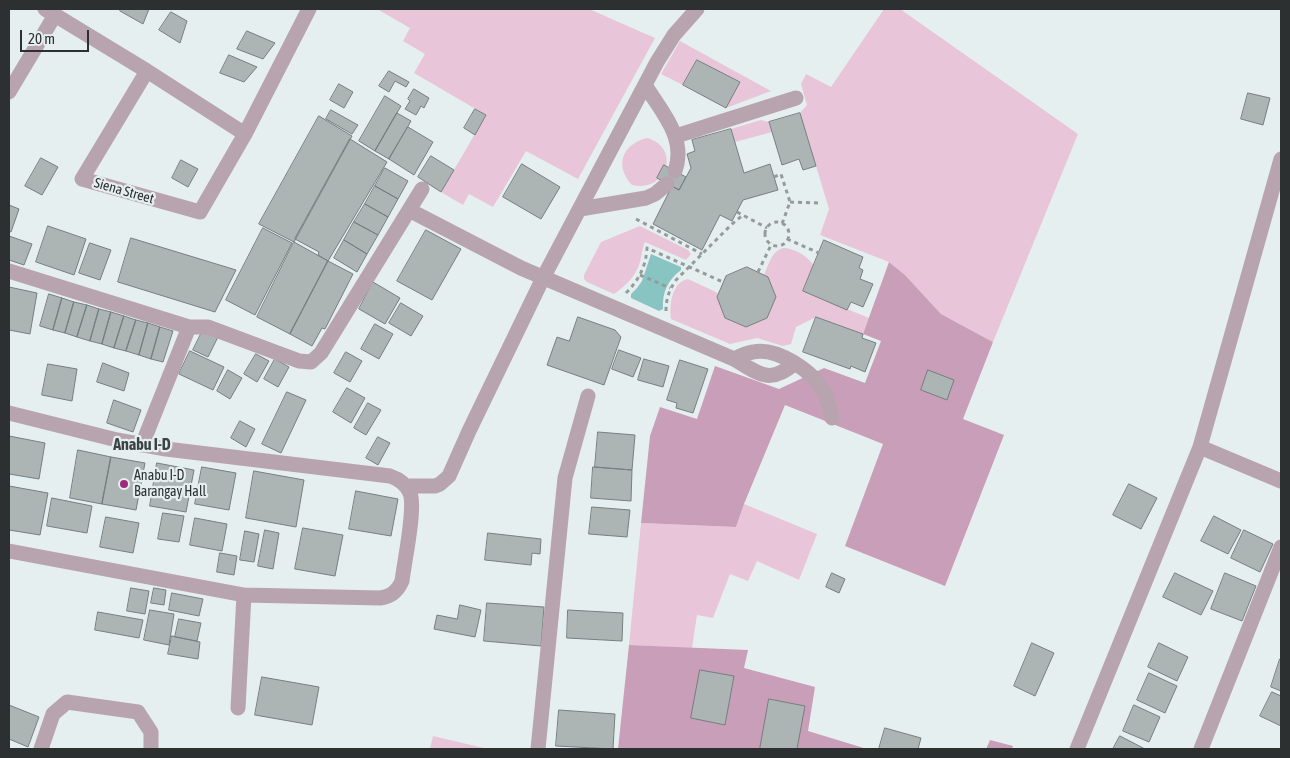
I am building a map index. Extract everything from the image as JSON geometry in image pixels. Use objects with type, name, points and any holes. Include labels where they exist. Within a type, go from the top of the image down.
[{"type":"street","points":[[9,92],[50,12],[245,134],[309,9]]},
{"type":"street","points":[[406,486],[435,486],[449,476],[543,278],[645,84],[669,42],[697,9]]},
{"type":"street","name":"Siena Street","points":[[147,71],[82,179],[200,212],[245,134]]},
{"type":"street","points":[[580,209],[646,198],[655,194],[671,177],[679,155],[676,136],[645,84]]},
{"type":"street","points":[[676,136],[796,98]]},
{"type":"street","points":[[1077,749],[1200,447],[1281,159]]},
{"type":"street","points":[[9,271],[189,327],[208,327],[299,361],[311,362],[321,353],[422,188]]},
{"type":"street","points":[[409,210],[543,278],[734,358],[760,374],[772,376],[782,374],[795,363]]},
{"type":"street","points":[[142,445],[189,327]]},
{"type":"street","points":[[734,358],[753,352],[763,352],[774,354],[806,369],[823,390],[832,418]]},
{"type":"street","points":[[538,749],[565,478],[588,396]]},
{"type":"street","points":[[9,413],[166,449],[390,476],[406,486],[412,506],[402,581],[397,591],[392,595],[380,598],[244,595],[9,552]]},
{"type":"street","points":[[1200,447],[1281,481]]},
{"type":"street","points":[[1201,749],[1281,547]]},
{"type":"street","points":[[238,708],[244,595]]},
{"type":"street","points":[[41,749],[53,714],[67,702],[138,712],[152,732],[150,749]]},
{"type":"path","points":[[774,177],[781,174],[790,202],[782,224]]},
{"type":"path","points":[[790,202],[820,202]]},
{"type":"path","points":[[608,204],[702,254]]},
{"type":"path","points":[[737,212],[768,228]]},
{"type":"path","points":[[669,331],[666,308],[668,288],[743,215]]},
{"type":"path","points":[[778,222],[787,226],[790,235],[786,243],[777,246],[768,242],[765,233],[768,228],[769,224],[778,222]]},
{"type":"path","points":[[787,239],[819,253]]},
{"type":"path","points":[[758,272],[772,244]]},
{"type":"path","points":[[610,306],[642,276],[647,248],[723,282]]},
{"type":"path","points":[[642,276],[668,288]]},
{"type":"shaded area","points":[[377,9],[589,9],[655,38],[578,179],[526,151],[493,207],[469,194],[463,205],[441,192],[486,115],[414,73],[425,54],[403,41],[410,28]]},
{"type":"shaded area","points":[[884,9],[900,9],[1078,134],[993,342],[941,314],[905,275],[889,262],[820,235],[829,209],[800,113],[807,105],[801,84],[806,74],[831,87]]},
{"type":"shaded area","points":[[680,41],[771,91],[726,108],[740,82],[697,60],[683,85],[661,74]]},
{"type":"shaded area","points":[[761,120],[769,122],[772,132],[735,142],[731,129]]},
{"type":"shaded area","points":[[647,138],[658,143],[664,150],[667,159],[666,168],[662,176],[654,182],[644,186],[632,185],[626,178],[623,170],[623,157],[632,145]]},
{"type":"shaded area","points":[[640,226],[688,250],[691,254],[686,260],[645,242],[636,272],[614,294],[584,279],[584,275],[601,242]]},
{"type":"shaded area","points":[[783,248],[792,249],[800,253],[814,266],[803,291],[869,318],[863,334],[816,317],[796,327],[791,344],[783,346],[757,338],[730,344],[671,319],[671,301],[675,289],[688,279],[718,293],[717,297],[725,318],[746,327],[767,318],[776,297],[768,277],[764,275],[773,255]]},
{"type":"shaded area","points":[[889,262],[905,275],[941,314],[993,342],[963,419],[1004,435],[945,586],[845,546],[883,444],[785,405],[736,527],[641,523],[650,436],[660,407],[697,419],[715,366],[779,389],[824,368],[865,383],[881,341],[863,334]]},
{"type":"shaded area","points":[[744,504],[817,534],[799,580],[757,561],[748,581],[730,574],[713,618],[697,615],[692,648],[629,645],[641,523],[736,527]]},
{"type":"shaded area","points":[[629,645],[748,650],[744,668],[815,687],[808,731],[867,749],[618,749]]},
{"type":"shaded area","points":[[433,736],[488,749],[430,749]]},
{"type":"shaded area","points":[[990,740],[1013,746],[1012,749],[986,749]]},
{"type":"water","points":[[651,254],[681,267],[681,270],[667,287],[663,309],[659,311],[631,298],[631,294],[642,281]]},
{"type":"building","points":[[121,9],[149,9],[143,24],[120,11]]},
{"type":"building","points":[[171,12],[187,21],[180,43],[159,30]]},
{"type":"building","points":[[247,31],[275,43],[263,59],[237,49]]},
{"type":"building","points":[[229,55],[257,67],[244,82],[220,73]]},
{"type":"building","points":[[697,60],[740,82],[726,108],[683,85]]},
{"type":"building","points":[[389,71],[409,82],[406,87],[395,81],[389,92],[379,86]]},
{"type":"building","points":[[339,84],[353,92],[344,108],[330,100]]},
{"type":"building","points":[[414,89],[429,98],[424,108],[421,106],[416,115],[405,109]]},
{"type":"building","points":[[1248,93],[1270,98],[1263,125],[1241,119]]},
{"type":"building","points":[[385,96],[401,106],[375,151],[359,141]]},
{"type":"building","points":[[475,109],[486,115],[475,135],[464,128]]},
{"type":"building","points":[[331,110],[358,125],[352,134],[326,119]]},
{"type":"building","points":[[397,113],[411,121],[389,159],[375,151]]},
{"type":"building","points":[[800,113],[816,166],[803,170],[799,159],[782,165],[769,122]]},
{"type":"building","points":[[319,116],[352,136],[294,242],[259,224]]},
{"type":"building","points":[[408,127],[433,142],[414,175],[389,159]]},
{"type":"building","points":[[731,129],[744,173],[770,164],[778,190],[743,200],[732,221],[720,215],[702,250],[653,224],[672,186],[679,190],[691,168],[687,154],[695,151],[692,140]]},
{"type":"building","points":[[350,139],[387,162],[328,261],[318,255],[319,252],[295,239]]},
{"type":"building","points":[[431,156],[454,170],[441,192],[418,177]]},
{"type":"building","points":[[41,158],[58,167],[42,195],[25,186]]},
{"type":"building","points":[[181,160],[198,169],[188,187],[172,178]]},
{"type":"building","points":[[522,164],[560,187],[541,219],[503,197]]},
{"type":"building","points":[[664,165],[686,177],[679,190],[657,178]]},
{"type":"building","points":[[385,168],[408,181],[398,199],[375,186]]},
{"type":"building","points":[[375,186],[398,199],[388,217],[365,204]]},
{"type":"building","points":[[365,204],[388,217],[378,235],[354,222]]},
{"type":"building","points":[[9,205],[19,209],[11,232],[9,231]]},
{"type":"building","points":[[354,222],[378,235],[367,254],[344,240]]},
{"type":"building","points":[[48,226],[86,239],[74,275],[36,262]]},
{"type":"building","points":[[263,228],[292,243],[255,315],[226,300]]},
{"type":"building","points":[[426,230],[461,249],[432,300],[397,281]]},
{"type":"building","points":[[9,236],[32,244],[24,265],[9,260]]},
{"type":"building","points":[[131,238],[236,270],[215,312],[118,282]]},
{"type":"building","points":[[344,240],[367,254],[357,272],[334,258]]},
{"type":"building","points":[[824,240],[863,257],[859,268],[863,270],[860,279],[873,284],[863,307],[851,302],[847,310],[803,291]]},
{"type":"building","points":[[294,242],[328,261],[290,334],[257,317]]},
{"type":"building","points":[[90,243],[111,250],[100,280],[79,273]]},
{"type":"building","points":[[328,261],[353,274],[325,329],[322,328],[312,346],[290,334]]},
{"type":"building","points":[[747,267],[768,277],[776,297],[767,318],[746,327],[725,318],[717,297],[726,276]]},
{"type":"building","points":[[373,282],[400,298],[385,324],[359,309]]},
{"type":"building","points":[[9,287],[37,293],[30,334],[9,330]]},
{"type":"building","points":[[49,294],[62,298],[53,330],[40,326]]},
{"type":"building","points":[[62,298],[74,302],[65,333],[53,330]]},
{"type":"building","points":[[74,302],[87,305],[77,337],[65,333]]},
{"type":"building","points":[[401,303],[423,316],[411,336],[389,323]]},
{"type":"building","points":[[87,305],[99,309],[90,341],[77,337]]},
{"type":"building","points":[[99,309],[111,312],[102,344],[90,341]]},
{"type":"building","points":[[111,312],[124,316],[114,348],[102,344]]},
{"type":"building","points":[[124,316],[136,320],[126,351],[114,348]]},
{"type":"building","points":[[578,317],[615,330],[621,337],[604,385],[547,365],[557,337],[569,341]]},
{"type":"building","points":[[816,317],[863,334],[862,338],[876,343],[865,372],[851,366],[850,369],[803,352]]},
{"type":"building","points":[[136,320],[148,323],[139,355],[126,351]]},
{"type":"building","points":[[148,323],[160,327],[151,359],[139,355]]},
{"type":"building","points":[[375,324],[393,334],[379,359],[361,349]]},
{"type":"building","points":[[160,327],[173,331],[163,362],[151,359]]},
{"type":"building","points":[[203,330],[218,337],[208,357],[193,350]]},
{"type":"building","points":[[619,350],[641,358],[633,377],[612,369]]},
{"type":"building","points":[[190,351],[224,367],[213,390],[179,374]]},
{"type":"building","points":[[346,352],[362,361],[350,382],[334,373]]},
{"type":"building","points":[[256,354],[269,361],[257,382],[244,374]]},
{"type":"building","points":[[275,359],[289,367],[278,387],[264,379]]},
{"type":"building","points":[[644,359],[669,366],[663,387],[638,380]]},
{"type":"building","points":[[680,360],[708,369],[693,413],[676,408],[677,403],[667,400]]},
{"type":"building","points":[[103,363],[129,373],[124,391],[97,382]]},
{"type":"building","points":[[48,364],[77,369],[72,401],[42,395]]},
{"type":"building","points":[[228,370],[242,378],[230,399],[217,391]]},
{"type":"building","points":[[928,370],[954,380],[947,400],[921,390]]},
{"type":"building","points":[[347,388],[365,398],[351,423],[333,412]]},
{"type":"building","points":[[287,392],[306,400],[281,453],[262,444]]},
{"type":"building","points":[[114,400],[141,410],[133,432],[107,423]]},
{"type":"building","points":[[368,403],[381,410],[366,435],[354,428]]},
{"type":"building","points":[[240,421],[255,429],[246,447],[231,438]]},
{"type":"building","points":[[598,432],[635,435],[632,470],[595,467]]},
{"type":"building","points":[[9,436],[45,443],[39,479],[9,474]]},
{"type":"building","points":[[378,437],[390,443],[378,465],[366,458]]},
{"type":"building","points":[[78,450],[111,457],[102,504],[70,498]]},
{"type":"building","name":"Anabu I-D Barangay Hall","points":[[111,457],[145,463],[136,510],[102,504]]},
{"type":"building","points":[[157,463],[194,470],[186,512],[150,506]]},
{"type":"building","points":[[202,467],[236,473],[229,510],[195,504]]},
{"type":"building","points":[[593,467],[632,470],[631,501],[591,498]]},
{"type":"building","points":[[254,471],[304,480],[296,527],[246,518]]},
{"type":"building","points":[[1129,484],[1157,498],[1141,529],[1113,515]]},
{"type":"building","points":[[9,486],[48,493],[40,535],[9,530]]},
{"type":"building","points":[[356,491],[398,499],[391,536],[349,529]]},
{"type":"building","points":[[52,498],[92,506],[87,533],[47,526]]},
{"type":"building","points":[[592,507],[630,510],[627,537],[589,534]]},
{"type":"building","points":[[163,513],[184,516],[179,542],[158,539]]},
{"type":"building","points":[[1214,516],[1241,530],[1228,554],[1201,541]]},
{"type":"building","points":[[106,517],[139,523],[133,553],[100,547]]},
{"type":"building","points":[[195,518],[227,524],[222,551],[190,545]]},
{"type":"building","points":[[303,528],[343,535],[335,576],[295,569]]},
{"type":"building","points":[[265,530],[279,533],[273,569],[258,566]]},
{"type":"building","points":[[1244,530],[1273,544],[1260,572],[1231,558]]},
{"type":"building","points":[[245,531],[259,534],[254,562],[240,560]]},
{"type":"building","points":[[488,533],[541,539],[540,554],[532,553],[531,565],[485,560]]},
{"type":"building","points":[[220,553],[237,556],[234,575],[217,572]]},
{"type":"building","points":[[832,573],[845,579],[839,593],[826,587]]},
{"type":"building","points":[[1175,573],[1213,591],[1201,615],[1163,597]]},
{"type":"building","points":[[1225,573],[1256,586],[1242,621],[1211,609]]},
{"type":"building","points":[[131,588],[149,591],[145,614],[127,611]]},
{"type":"building","points":[[154,588],[166,590],[164,605],[151,603]]},
{"type":"building","points":[[172,593],[203,599],[199,616],[169,610]]},
{"type":"building","points":[[487,603],[544,607],[541,646],[484,641]]},
{"type":"building","points":[[460,605],[481,610],[475,637],[434,629],[437,615],[457,619]]},
{"type":"building","points":[[150,610],[174,614],[169,645],[144,640]]},
{"type":"building","points":[[568,610],[623,613],[622,641],[567,638]]},
{"type":"building","points":[[98,612],[143,620],[139,638],[95,630]]},
{"type":"building","points":[[179,619],[201,623],[197,641],[175,637]]},
{"type":"building","points":[[172,636],[200,642],[198,659],[168,654]]},
{"type":"building","points":[[1032,643],[1054,653],[1035,696],[1014,686]]},
{"type":"building","points":[[1159,643],[1188,657],[1177,681],[1148,667]]},
{"type":"building","points":[[1281,659],[1281,691],[1271,687]]},
{"type":"building","points":[[700,670],[734,676],[725,725],[691,718]]},
{"type":"building","points":[[1149,673],[1177,686],[1165,713],[1137,700]]},
{"type":"building","points":[[262,677],[319,687],[312,725],[255,715]]},
{"type":"building","points":[[1272,692],[1281,696],[1281,726],[1260,716]]},
{"type":"building","points":[[769,699],[805,706],[797,749],[760,749]]},
{"type":"building","points":[[9,705],[39,717],[28,747],[9,739]]},
{"type":"building","points":[[1134,705],[1160,717],[1149,742],[1123,731]]},
{"type":"building","points":[[559,710],[615,714],[613,749],[556,746]]},
{"type":"building","points":[[885,728],[921,738],[918,749],[879,749]]},
{"type":"building","points":[[1120,736],[1145,749],[1113,749]]},
{"type":"place","name":"Anabu I-D Barangay Hall","points":[[124,484]]},
{"type":"district","name":"Anabu I-D","points":[[142,445]]}]
